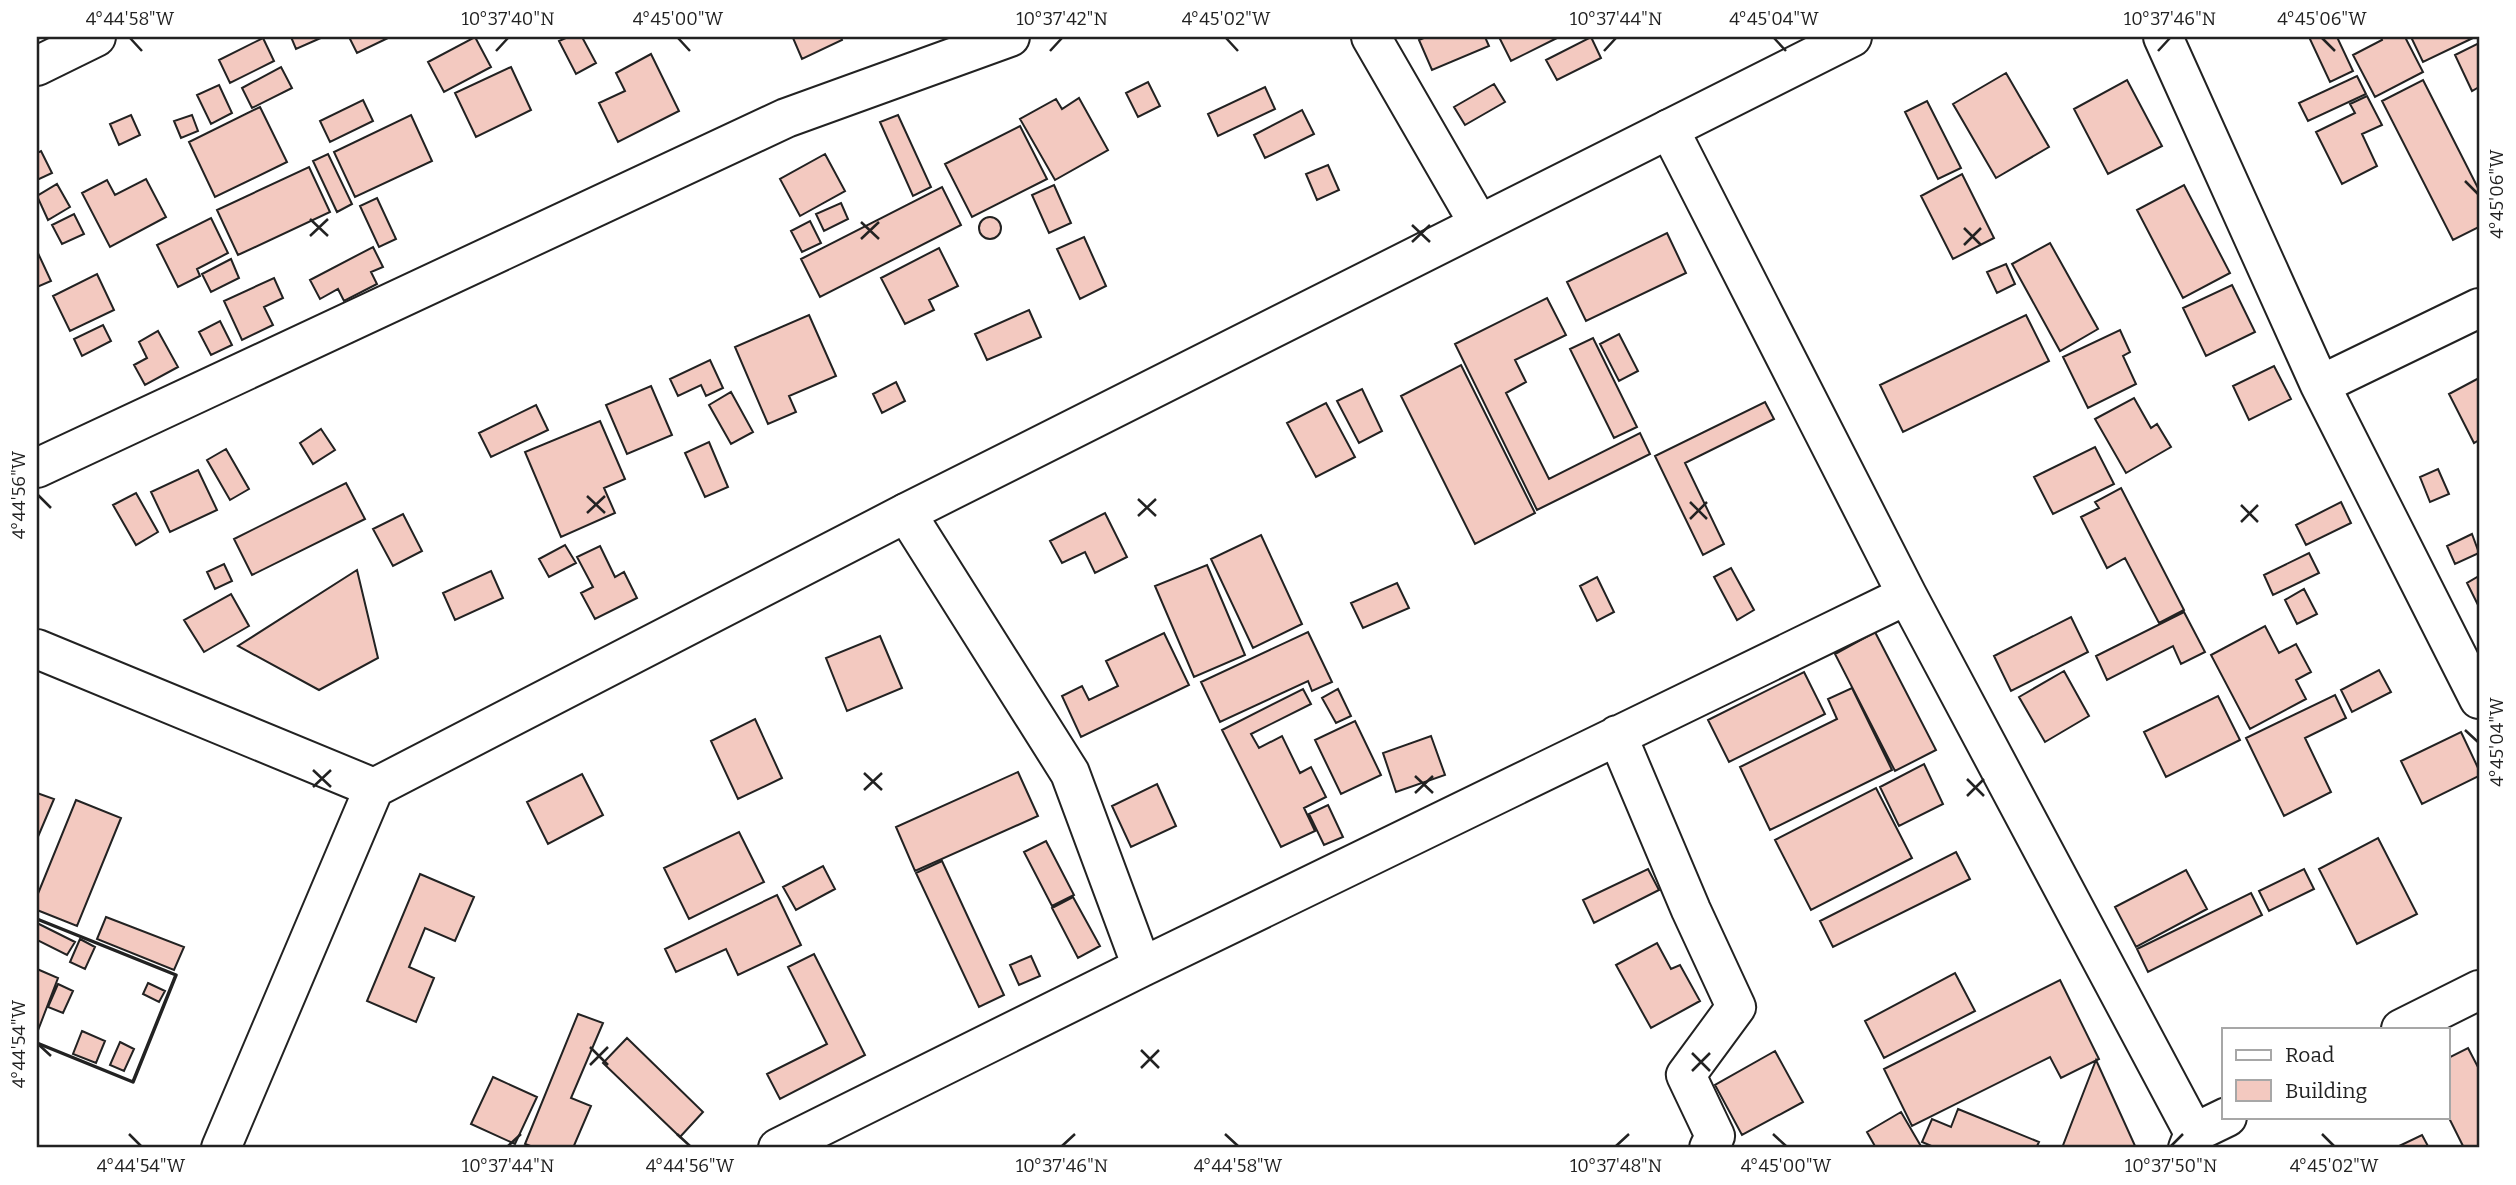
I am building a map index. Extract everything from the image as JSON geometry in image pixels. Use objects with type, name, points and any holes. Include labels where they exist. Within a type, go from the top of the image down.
[{"type":"street","points":[[37,66],[96,37]]},
{"type":"street","points":[[37,468],[786,118],[1010,37]]},
{"type":"street","points":[[1371,37],[1479,224]]},
{"type":"street","points":[[222,1148],[374,788],[906,513],[1852,37]]},
{"type":"street","points":[[2163,37],[2320,385],[2479,699]]},
{"type":"street","points":[[1669,129],[1907,595],[2203,1133]]},
{"type":"street","points":[[2320,385],[2479,308]]},
{"type":"street","points":[[906,513],[1070,773],[1142,967]]},
{"type":"street","points":[[778,1148],[1616,734],[1907,595]]},
{"type":"street","points":[[37,649],[374,788]]},
{"type":"street","points":[[1616,734],[1736,1007],[1686,1075],[1715,1136],[1709,1148]]},
{"type":"street","points":[[2403,1028],[2479,990]]},
{"type":"building","points":[[291,37],[323,37],[296,49]]},
{"type":"building","points":[[349,37],[390,37],[357,53]]},
{"type":"building","points":[[475,37],[491,67],[444,92],[428,62]]},
{"type":"building","points":[[568,37],[582,37],[596,63],[576,74],[559,41]]},
{"type":"building","points":[[841,37],[842,40],[802,59],[793,38]]},
{"type":"building","points":[[1426,37],[1485,37],[1489,46],[1432,70],[1419,40]]},
{"type":"building","points":[[1499,37],[1559,37],[1511,61]]},
{"type":"building","points":[[1591,37],[1601,58],[1557,80],[1546,60]]},
{"type":"building","points":[[2309,37],[2337,37],[2353,71],[2330,82]]},
{"type":"building","points":[[2381,37],[2405,37],[2423,72],[2375,97],[2353,55],[2382,40]]},
{"type":"building","points":[[2411,37],[2475,37],[2423,62]]},
{"type":"building","points":[[263,38],[274,61],[230,83],[219,60]]},
{"type":"building","points":[[2479,43],[2479,87],[2472,91],[2455,55]]},
{"type":"building","points":[[651,54],[679,111],[618,142],[599,103],[625,91],[616,73]]},
{"type":"building","points":[[281,67],[292,88],[252,108],[242,88]]},
{"type":"building","points":[[511,67],[531,110],[476,137],[455,93]]},
{"type":"building","points":[[2006,73],[2049,147],[1996,178],[1953,104]]},
{"type":"building","points":[[2357,76],[2366,94],[2308,121],[2299,103]]},
{"type":"building","points":[[2127,80],[2162,146],[2108,174],[2074,109]]},
{"type":"building","points":[[2423,80],[2479,190],[2479,227],[2453,240],[2382,101]]},
{"type":"building","points":[[1148,82],[1160,106],[1138,117],[1126,93]]},
{"type":"building","points":[[1494,84],[1505,102],[1465,125],[1454,107]]},
{"type":"building","points":[[219,85],[232,113],[211,124],[197,95]]},
{"type":"building","points":[[1265,87],[1275,109],[1218,136],[1208,114]]},
{"type":"building","points":[[2367,96],[2382,125],[2362,134],[2377,166],[2342,184],[2316,132],[2355,113],[2350,104]]},
{"type":"building","points":[[1079,98],[1108,150],[1055,180],[1020,119],[1056,99],[1062,109]]},
{"type":"building","points":[[363,100],[373,121],[330,142],[320,121]]},
{"type":"building","points":[[1927,101],[1961,168],[1938,179],[1905,112]]},
{"type":"building","points":[[260,107],[287,162],[215,197],[189,142]]},
{"type":"building","points":[[1302,110],[1314,134],[1265,158],[1254,135]]},
{"type":"building","points":[[131,115],[140,135],[119,145],[110,124]]},
{"type":"building","points":[[192,115],[198,131],[181,138],[174,121]]},
{"type":"building","points":[[411,115],[432,161],[355,197],[334,152]]},
{"type":"building","points":[[898,115],[931,187],[913,196],[880,122]]},
{"type":"building","points":[[1020,126],[1047,179],[972,217],[945,164]]},
{"type":"building","points":[[41,151],[52,173],[37,180],[37,153]]},
{"type":"building","points":[[328,154],[352,204],[337,212],[313,161]]},
{"type":"building","points":[[825,154],[845,191],[800,216],[780,179]]},
{"type":"building","points":[[1328,165],[1339,190],[1317,200],[1306,174]]},
{"type":"building","points":[[309,167],[330,212],[238,255],[217,210]]},
{"type":"building","points":[[1962,174],[1994,238],[1953,259],[1921,196]]},
{"type":"building","points":[[146,179],[166,217],[110,247],[82,193],[107,180],[115,195]]},
{"type":"building","points":[[57,184],[70,207],[48,220],[37,196]]},
{"type":"building","points":[[1054,185],[1071,223],[1049,233],[1032,195]]},
{"type":"building","points":[[2184,185],[2230,273],[2183,298],[2137,210]]},
{"type":"building","points":[[942,187],[961,225],[820,297],[801,259]]},
{"type":"building","points":[[377,198],[396,239],[379,247],[360,206]]},
{"type":"building","points":[[841,203],[848,219],[824,231],[816,214]]},
{"type":"building","points":[[74,214],[84,234],[62,244],[52,225]]},
{"type":"building","points":[[990,217],[998,220],[1001,228],[998,236],[990,239],[982,236],[979,228],[982,220]]},
{"type":"building","points":[[211,218],[228,253],[197,269],[200,276],[178,287],[157,245]]},
{"type":"building","points":[[810,221],[821,243],[802,252],[791,231]]},
{"type":"building","points":[[1667,233],[1686,273],[1586,321],[1567,282]]},
{"type":"building","points":[[1084,237],[1106,286],[1080,299],[1057,249]]},
{"type":"building","points":[[2050,243],[2098,329],[2060,351],[2012,264]]},
{"type":"building","points":[[373,247],[383,267],[371,272],[377,284],[344,301],[338,289],[320,299],[310,280]]},
{"type":"building","points":[[939,248],[958,286],[929,300],[934,310],[905,324],[881,278]]},
{"type":"building","points":[[37,251],[51,281],[37,287]]},
{"type":"building","points":[[231,259],[239,278],[211,292],[202,274]]},
{"type":"building","points":[[2006,264],[2015,284],[1997,293],[1987,272]]},
{"type":"building","points":[[97,274],[114,310],[70,331],[53,296]]},
{"type":"building","points":[[274,278],[283,298],[264,307],[273,325],[242,340],[224,301]]},
{"type":"building","points":[[2232,285],[2255,332],[2206,356],[2183,308]]},
{"type":"building","points":[[1547,298],[1566,335],[1515,360],[1526,382],[1506,393],[1549,479],[1640,433],[1650,454],[1537,510],[1455,344]]},
{"type":"building","points":[[1029,310],[1041,337],[987,360],[975,334]]},
{"type":"building","points":[[809,315],[836,376],[789,396],[796,412],[768,424],[735,347]]},
{"type":"building","points":[[2026,315],[2049,361],[1903,432],[1880,385]]},
{"type":"building","points":[[220,321],[232,345],[211,355],[199,332]]},
{"type":"building","points":[[103,325],[111,341],[82,356],[74,339]]},
{"type":"building","points":[[2120,330],[2130,352],[2123,356],[2136,384],[2088,408],[2063,357]]},
{"type":"building","points":[[158,331],[178,367],[145,385],[134,365],[147,358],[139,342]]},
{"type":"building","points":[[1619,334],[1638,371],[1619,381],[1600,344]]},
{"type":"building","points":[[1593,338],[1637,427],[1614,438],[1570,349]]},
{"type":"building","points":[[710,360],[723,388],[706,396],[701,385],[678,396],[670,379]]},
{"type":"building","points":[[1461,365],[1535,513],[1475,544],[1401,396]]},
{"type":"building","points":[[2274,366],[2291,399],[2249,420],[2233,386]]},
{"type":"building","points":[[2479,378],[2479,440],[2474,443],[2449,394]]},
{"type":"building","points":[[896,382],[905,401],[882,413],[873,394]]},
{"type":"building","points":[[651,386],[672,435],[627,454],[606,405]]},
{"type":"building","points":[[1362,389],[1382,431],[1359,443],[1337,401]]},
{"type":"building","points":[[731,392],[753,432],[731,444],[709,405]]},
{"type":"building","points":[[2134,398],[2151,428],[2157,424],[2171,447],[2126,473],[2095,419]]},
{"type":"building","points":[[1765,402],[1774,419],[1685,463],[1724,544],[1703,555],[1655,456]]},
{"type":"building","points":[[1326,403],[1355,457],[1316,477],[1287,423]]},
{"type":"building","points":[[536,405],[548,430],[491,457],[479,433]]},
{"type":"building","points":[[600,421],[625,479],[604,488],[615,513],[561,537],[525,452]]},
{"type":"building","points":[[321,429],[335,450],[313,464],[300,443]]},
{"type":"building","points":[[709,442],[728,487],[705,497],[685,453]]},
{"type":"building","points":[[2095,447],[2114,484],[2053,514],[2034,477]]},
{"type":"building","points":[[226,449],[249,489],[230,500],[207,460]]},
{"type":"building","points":[[2438,469],[2449,494],[2430,502],[2420,477]]},
{"type":"building","points":[[198,470],[217,510],[170,532],[151,492]]},
{"type":"building","points":[[346,483],[365,519],[252,575],[234,539]]},
{"type":"building","points":[[2121,488],[2184,610],[2159,623],[2125,558],[2107,568],[2081,517],[2099,508],[2095,502]]},
{"type":"building","points":[[136,493],[158,532],[136,545],[113,505]]},
{"type":"building","points":[[2341,502],[2351,523],[2306,545],[2296,525]]},
{"type":"building","points":[[1105,513],[1127,557],[1095,573],[1085,552],[1062,563],[1050,541]]},
{"type":"building","points":[[403,514],[422,551],[393,566],[373,529]]},
{"type":"building","points":[[2472,534],[2479,553],[2455,564],[2447,546]]},
{"type":"building","points":[[1261,535],[1302,624],[1253,648],[1211,559]]},
{"type":"building","points":[[565,545],[576,563],[549,577],[539,559]]},
{"type":"building","points":[[600,546],[615,577],[624,572],[637,598],[595,619],[581,593],[593,587],[577,557]]},
{"type":"building","points":[[2309,553],[2319,573],[2273,595],[2264,575]]},
{"type":"building","points":[[224,564],[232,581],[215,589],[207,572]]},
{"type":"building","points":[[1207,565],[1245,655],[1194,677],[1155,586]]},
{"type":"building","points":[[1731,568],[1754,610],[1737,620],[1714,577]]},
{"type":"building","points":[[357,570],[378,658],[319,690],[238,646]]},
{"type":"building","points":[[491,571],[503,598],[455,620],[443,593]]},
{"type":"building","points":[[2479,576],[2479,607],[2467,583]]},
{"type":"building","points":[[1597,577],[1614,612],[1597,621],[1580,586]]},
{"type":"building","points":[[1397,583],[1409,608],[1363,628],[1351,603]]},
{"type":"building","points":[[2304,589],[2317,614],[2297,624],[2285,600]]},
{"type":"building","points":[[231,594],[249,626],[204,652],[184,620]]},
{"type":"building","points":[[2184,612],[2205,652],[2181,664],[2173,646],[2107,680],[2096,656]]},
{"type":"building","points":[[2071,617],[2088,652],[2011,691],[1994,656]]},
{"type":"building","points":[[2265,626],[2279,653],[2296,644],[2311,672],[2296,680],[2306,699],[2250,729],[2211,655]]},
{"type":"building","points":[[1308,632],[1332,682],[1312,691],[1308,681],[1220,722],[1201,682]]},
{"type":"building","points":[[1875,632],[1936,750],[1895,771],[1835,654]]},
{"type":"building","points":[[1164,633],[1189,685],[1081,737],[1062,696],[1082,686],[1089,700],[1118,686],[1106,661]]},
{"type":"building","points":[[880,636],[902,688],[847,711],[826,658]]},
{"type":"building","points":[[2379,670],[2391,692],[2352,712],[2341,690]]},
{"type":"building","points":[[2064,671],[2089,716],[2045,742],[2019,697]]},
{"type":"building","points":[[1804,672],[1825,714],[1729,762],[1708,720]]},
{"type":"building","points":[[1852,688],[1892,770],[1770,830],[1740,767],[1837,719],[1828,699]]},
{"type":"building","points":[[1303,689],[1311,704],[1251,734],[1259,748],[1282,736],[1300,773],[1311,767],[1326,797],[1304,808],[1315,831],[1281,847],[1222,730]]},
{"type":"building","points":[[1338,689],[1351,716],[1336,723],[1322,698]]},
{"type":"building","points":[[2335,695],[2346,718],[2305,738],[2331,792],[2284,816],[2246,738]]},
{"type":"building","points":[[2218,696],[2240,740],[2166,777],[2144,732]]},
{"type":"building","points":[[755,719],[782,778],[738,799],[711,741]]},
{"type":"building","points":[[1355,721],[1381,775],[1341,794],[1315,740]]},
{"type":"building","points":[[2461,732],[2479,770],[2479,776],[2422,804],[2401,761]]},
{"type":"building","points":[[1431,736],[1445,775],[1396,792],[1383,753]]},
{"type":"building","points":[[1924,764],[1943,804],[1899,826],[1880,787]]},
{"type":"building","points":[[1018,772],[1038,816],[915,871],[896,827]]},
{"type":"building","points":[[582,774],[603,815],[548,844],[527,802]]},
{"type":"building","points":[[1157,784],[1176,826],[1131,847],[1112,806]]},
{"type":"building","points":[[1876,788],[1912,858],[1811,910],[1775,840]]},
{"type":"building","points":[[37,793],[54,799],[37,839]]},
{"type":"building","points":[[76,800],[121,818],[77,926],[37,910],[37,896]]},
{"type":"building","points":[[1328,805],[1343,837],[1324,845],[1309,814]]},
{"type":"building","points":[[739,832],[764,882],[689,919],[664,868]]},
{"type":"building","points":[[2378,838],[2417,914],[2357,944],[2319,869]]},
{"type":"building","points":[[1046,841],[1074,895],[1052,906],[1024,852]]},
{"type":"building","points":[[1956,852],[1970,879],[1833,947],[1820,921]]},
{"type":"building","points":[[942,861],[1004,995],[979,1007],[916,873]]},
{"type":"building","points":[[823,866],[835,889],[796,910],[783,887]]},
{"type":"building","points":[[1648,869],[1659,890],[1594,923],[1583,900]]},
{"type":"building","points":[[2304,869],[2314,889],[2269,911],[2259,891]]},
{"type":"building","points":[[2186,870],[2207,909],[2136,947],[2115,907]]},
{"type":"building","points":[[420,874],[474,897],[455,941],[425,928],[409,967],[434,978],[416,1022],[367,1001]]},
{"type":"building","points":[[2251,893],[2262,915],[2148,972],[2137,949]]},
{"type":"building","points":[[777,895],[801,945],[738,975],[726,949],[676,972],[665,949]]},
{"type":"building","points":[[1073,897],[1100,946],[1078,958],[1052,908]]},
{"type":"building","points":[[106,917],[184,947],[174,970],[97,939]]},
{"type":"building","points":[[37,923],[75,942],[67,955],[37,940]]},
{"type":"building","points":[[80,939],[95,947],[85,969],[70,962]]},
{"type":"building","points":[[1657,943],[1671,969],[1680,965],[1700,1001],[1651,1028],[1616,965]]},
{"type":"building","points":[[814,954],[865,1055],[780,1099],[767,1074],[827,1044],[788,967]]},
{"type":"building","points":[[1031,956],[1040,976],[1019,985],[1010,965]]},
{"type":"building","points":[[37,969],[58,978],[37,1033]]},
{"type":"building","points":[[1955,973],[1975,1011],[1884,1058],[1865,1021]]},
{"type":"building","points":[[2060,980],[2099,1059],[2061,1078],[2050,1057],[1912,1126],[1884,1069]]},
{"type":"building","points":[[148,983],[165,991],[159,1002],[143,994]]},
{"type":"building","points":[[58,984],[73,991],[63,1013],[48,1007]]},
{"type":"building","points":[[578,1014],[603,1023],[571,1098],[591,1106],[573,1148],[536,1148],[525,1144]]},
{"type":"building","points":[[82,1031],[105,1041],[96,1063],[73,1054]]},
{"type":"building","points":[[627,1038],[703,1112],[680,1137],[603,1063]]},
{"type":"building","points":[[120,1042],[134,1049],[124,1071],[110,1065]]},
{"type":"building","points":[[2468,1048],[2479,1069],[2479,1148],[2464,1148],[2449,1118],[2450,1057]]},
{"type":"building","points":[[1775,1051],[1803,1102],[1742,1135],[1715,1085]]},
{"type":"building","points":[[2096,1060],[2136,1148],[2062,1148]]},
{"type":"building","points":[[493,1077],[537,1097],[515,1144],[471,1124]]},
{"type":"building","points":[[1958,1109],[2039,1142],[2036,1148],[1936,1148],[1922,1142],[1932,1119],[1951,1127]]},
{"type":"building","points":[[1901,1112],[1922,1148],[1876,1148],[1867,1132]]},
{"type":"building","points":[[2422,1135],[2429,1148],[2395,1148]]},
{"type":"wall","points":[[37,919],[176,975],[133,1082],[37,1043]]}]
